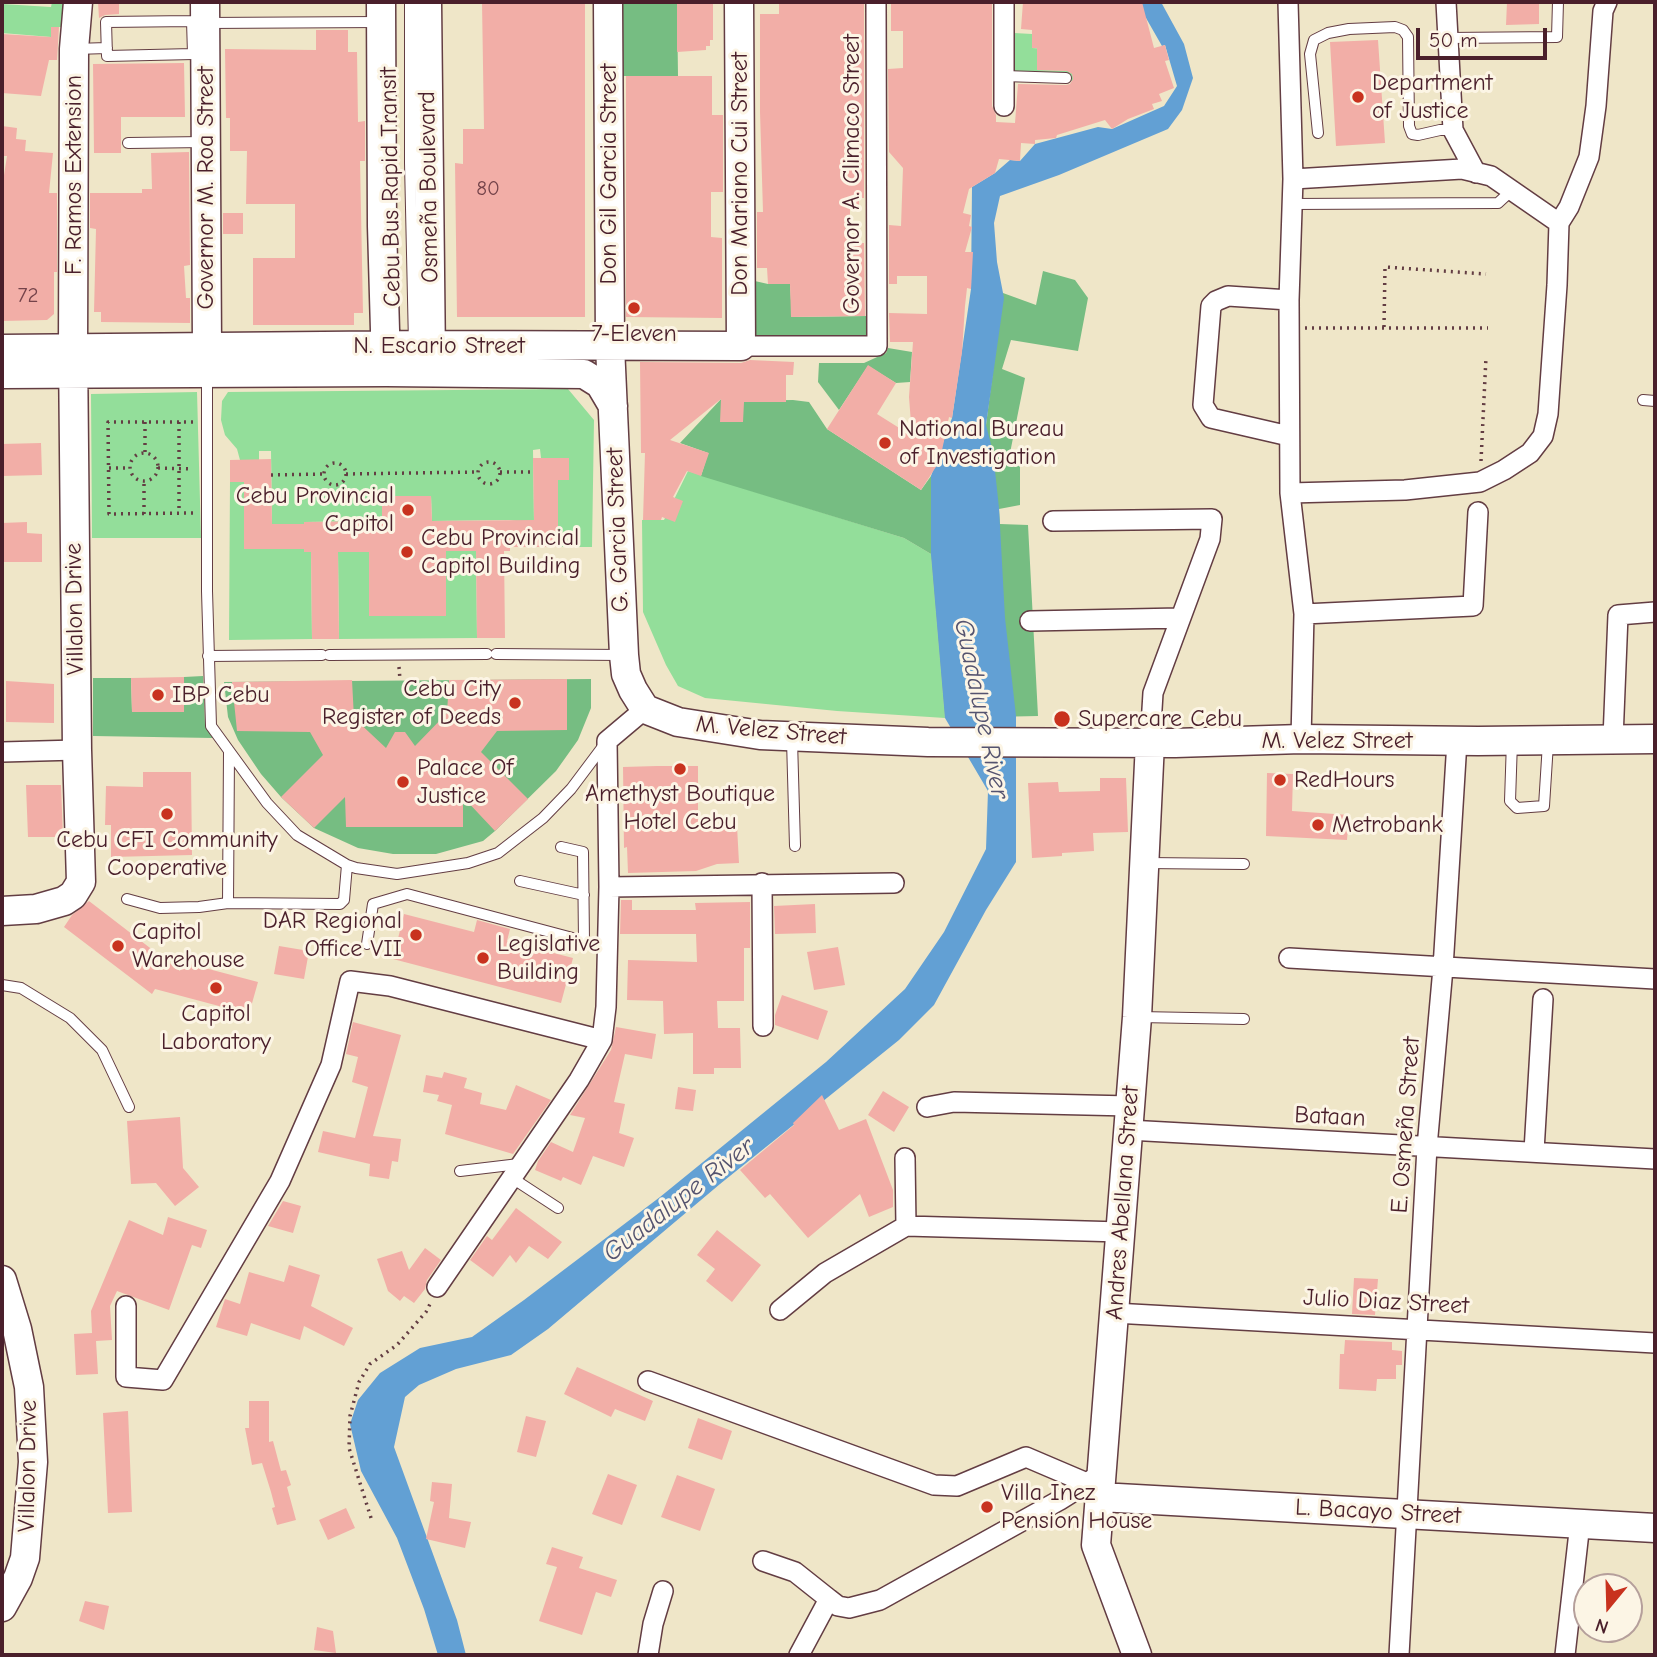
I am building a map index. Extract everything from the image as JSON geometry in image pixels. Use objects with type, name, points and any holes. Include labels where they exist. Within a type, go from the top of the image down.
[{"type":"street","name":"F. Ramos Extension","points":[[73,362],[74,49],[78,2]]},
{"type":"street","name":"Osmeña Boulevard","points":[[410,359],[427,2]]},
{"type":"street","name":"Don Gil Garcia Street","points":[[608,2],[610,346]]},
{"type":"street","name":"Don Mariano Cui Street","points":[[739,2],[741,346]]},
{"type":"street","name":"Governor A. Climaco Street","points":[[876,2],[877,346]]},
{"type":"street","points":[[1003,106],[1004,2]]},
{"type":"street","points":[[1288,2],[1293,179],[1289,300],[1290,493],[1304,614],[1301,739]]},
{"type":"street","points":[[1446,2],[1453,130],[1476,173]]},
{"type":"street","points":[[1290,493],[1405,490],[1480,482],[1530,453],[1543,436],[1548,414],[1558,285],[1559,223],[1589,157],[1602,23],[1607,2]]},
{"type":"street","name":"Osmeña Boulevard","points":[[381,12],[382,226],[410,359]]},
{"type":"street","name":"Governor M. Roa Street","points":[[202,20],[206,142],[207,361]]},
{"type":"street","points":[[1293,179],[1462,169],[1491,176],[1559,223]]},
{"type":"street","points":[[1289,300],[1228,296],[1216,300],[1211,306],[1203,405],[1211,418],[1289,436]]},
{"type":"street","name":"N. Escario Street","points":[[2,374],[73,362],[410,359],[610,346],[877,346]]},
{"type":"street","name":"G. Garcia Street","points":[[610,346],[624,655],[626,674],[645,709]]},
{"type":"street","name":"N. Escario Street","points":[[2,349],[73,362]]},
{"type":"street","name":"N. Escario Street","points":[[410,359],[584,374],[600,384],[613,406]]},
{"type":"street","name":"Villalon Drive","points":[[2,911],[36,909],[64,901],[81,882],[73,362]]},
{"type":"street","points":[[1304,614],[1473,606],[1478,512]]},
{"type":"street","points":[[1053,521],[1212,519],[1210,539],[1153,693],[1150,743]]},
{"type":"street","points":[[1613,739],[1618,615],[1655,612]]},
{"type":"street","points":[[1030,621],[1180,618]]},
{"type":"street","points":[[437,1287],[579,1080],[602,1040],[606,1007],[607,741],[645,709]]},
{"type":"street","name":"M. Velez Street","points":[[645,709],[678,722],[760,735],[928,742],[1655,739]]},
{"type":"street","name":"E. Osmeña Street","points":[[1399,1655],[1427,1147],[1443,968],[1457,741]]},
{"type":"street","name":"Andres Abellana Street","points":[[1137,1655],[1096,1545],[1096,1484],[1114,1312],[1137,1017],[1150,743]]},
{"type":"street","points":[[2,752],[77,750]]},
{"type":"street","points":[[2,896],[44,890],[81,869]]},
{"type":"street","points":[[762,883],[763,1026]]},
{"type":"street","points":[[608,887],[894,883]]},
{"type":"street","points":[[1289,958],[1655,979]]},
{"type":"street","points":[[126,1306],[127,1377],[163,1380],[280,1181],[331,1065],[350,981],[390,986],[602,1040]]},
{"type":"street","points":[[1534,1151],[1544,999]]},
{"type":"street","name":"Bataan","points":[[927,1107],[954,1102],[1427,1147],[1655,1159]]},
{"type":"street","points":[[905,1158],[906,1226]]},
{"type":"street","points":[[780,1310],[825,1273],[906,1226],[1121,1232]]},
{"type":"street","name":"Villalon Drive","points":[[2,1280],[13,1340],[29,1387],[33,1462],[25,1558],[18,1578],[2,1607]]},
{"type":"street","name":"Julio Diaz Street","points":[[1114,1312],[1655,1343]]},
{"type":"street","points":[[648,1381],[934,1485],[957,1486],[1026,1457],[1096,1484]]},
{"type":"street","points":[[763,1561],[796,1572],[829,1600],[838,1606],[849,1608],[880,1600],[1060,1500],[1096,1484]]},
{"type":"street","name":"L. Bacayo Street","points":[[1096,1484],[1408,1513],[1655,1528]]},
{"type":"street","points":[[1565,1655],[1580,1523]]},
{"type":"street","points":[[648,1655],[653,1624],[663,1591]]},
{"type":"street","points":[[799,1655],[829,1600]]},
{"type":"lane","name":"Cebu Bus Rapid Transit","points":[[410,2],[410,359]]},
{"type":"lane","points":[[1448,38],[1557,37],[1558,2]]},
{"type":"lane","points":[[202,20],[193,54],[107,56],[106,22],[192,21],[202,20],[381,12]]},
{"type":"lane","points":[[1318,133],[1310,54],[1314,40],[1342,30],[1395,27],[1408,37],[1409,126],[1412,134],[1453,130]]},
{"type":"lane","points":[[74,49],[107,48]]},
{"type":"lane","points":[[1004,76],[1066,78]]},
{"type":"lane","points":[[128,143],[206,142]]},
{"type":"lane","points":[[1292,204],[1497,203],[1511,191]]},
{"type":"lane","points":[[207,361],[206,513],[211,726],[267,803],[298,835],[347,865],[397,874],[448,867],[498,853],[543,818],[571,789],[607,741]]},
{"type":"lane","points":[[1643,400],[1655,401]]},
{"type":"lane","points":[[208,656],[624,655]]},
{"type":"lane","points":[[792,736],[795,846]]},
{"type":"lane","points":[[1512,741],[1510,801],[1517,808],[1538,808],[1544,806],[1545,802],[1549,740]]},
{"type":"lane","points":[[228,902],[229,752]]},
{"type":"lane","points":[[367,944],[373,904],[407,894],[584,941],[583,852],[561,847]]},
{"type":"lane","points":[[1145,863],[1244,864]]},
{"type":"lane","points":[[127,899],[160,908],[199,907],[228,902],[340,904],[344,900],[347,865]]},
{"type":"lane","points":[[397,874],[407,894]]},
{"type":"lane","points":[[520,881],[584,895]]},
{"type":"lane","points":[[2,985],[21,988],[70,1018],[102,1050],[129,1107]]},
{"type":"lane","points":[[1137,1017],[1244,1019]]},
{"type":"lane","points":[[460,1171],[518,1171],[558,1208]]},
{"type":"path","points":[[1384,327],[1385,268],[1486,274]]},
{"type":"path","points":[[1289,328],[1488,328]]},
{"type":"path","points":[[1480,482],[1486,357]]},
{"type":"path","points":[[206,422],[108,422],[110,514],[206,513]]},
{"type":"path","points":[[145,422],[145,452]]},
{"type":"path","points":[[179,422],[179,513]]},
{"type":"path","points":[[145,452],[156,459],[158,468],[154,477],[144,481],[137,479],[130,463],[135,456],[145,452]]},
{"type":"path","points":[[488,463],[496,466],[499,472],[497,481],[489,484],[481,481],[478,472],[481,466],[488,463]]},
{"type":"path","points":[[335,464],[342,467],[346,474],[343,482],[335,485],[327,482],[324,474],[327,467],[335,464]]},
{"type":"path","points":[[109,468],[130,468]]},
{"type":"path","points":[[158,468],[206,469]]},
{"type":"path","points":[[346,474],[478,472]]},
{"type":"path","points":[[499,472],[533,472]]},
{"type":"path","points":[[271,475],[324,474]]},
{"type":"path","points":[[144,481],[144,514]]},
{"type":"path","points":[[371,1518],[349,1448],[350,1416],[359,1382],[370,1364],[397,1345],[426,1312],[437,1287]]},
{"type":"green space","points":[[52,2],[71,2],[69,27],[51,27],[51,37],[2,33],[2,4],[51,7]]},
{"type":"green space","points":[[611,2],[677,2],[678,76],[611,76]]},
{"type":"green space","points":[[1014,33],[1032,34],[1032,48],[1046,49],[1046,55],[1037,56],[1037,70],[1074,71],[1074,81],[1014,78]]},
{"type":"green space","points":[[1043,271],[1075,280],[1088,298],[1078,351],[1011,340],[1002,369],[1025,378],[1009,458],[1020,465],[1020,505],[999,509],[1000,524],[1028,525],[1038,716],[945,718],[931,554],[904,538],[701,476],[708,453],[680,443],[722,398],[725,401],[809,402],[827,429],[921,490],[931,476],[986,425],[1003,293],[1036,305]]},
{"type":"green space","points":[[746,279],[768,284],[790,284],[792,317],[867,316],[866,344],[748,339]]},
{"type":"green space","points":[[888,348],[912,352],[910,382],[896,383],[868,366],[839,410],[818,382],[819,363],[864,363],[886,353]]},
{"type":"green space","points":[[568,389],[594,420],[592,547],[558,547],[558,480],[569,458],[541,458],[540,449],[533,450],[534,523],[509,520],[432,521],[431,496],[382,496],[382,521],[272,524],[271,451],[259,451],[259,460],[240,460],[237,449],[225,435],[221,420],[222,401],[228,392]]},
{"type":"green space","points":[[197,392],[201,538],[92,538],[91,394]]},
{"type":"green space","points":[[688,471],[904,538],[931,554],[945,718],[705,698],[678,686],[643,612],[642,520],[664,520]]},
{"type":"green space","points":[[230,482],[244,482],[244,549],[304,549],[304,552],[311,552],[312,639],[229,640]]},
{"type":"green space","points":[[432,551],[476,551],[477,638],[339,639],[338,552],[383,552],[369,575],[369,616],[446,616],[446,575]]},
{"type":"green space","points":[[203,676],[205,725],[213,738],[93,736],[93,678],[131,678],[132,712],[183,712],[184,677]]},
{"type":"green space","points":[[591,679],[591,708],[578,740],[556,771],[483,841],[436,854],[393,854],[358,848],[314,828],[261,774],[238,740],[228,717],[224,682]]},
{"type":"water","name":"Guadalupe River","points":[[1134,2],[1161,2],[1184,44],[1193,78],[1182,110],[1168,129],[1059,175],[1000,196],[994,223],[997,262],[1004,298],[986,425],[993,452],[999,508],[1005,618],[1016,716],[1016,862],[986,910],[934,1005],[899,1040],[720,1184],[548,1329],[511,1355],[456,1369],[419,1385],[405,1397],[394,1447],[457,1620],[466,1655],[438,1655],[397,1538],[361,1471],[350,1424],[358,1400],[380,1373],[420,1348],[472,1337],[524,1300],[660,1197],[826,1062],[905,989],[944,932],[986,849],[988,791],[945,718],[931,554],[931,476],[952,418],[971,289],[972,187],[1010,160],[1020,161],[1035,144],[1098,127],[1112,129],[1164,106],[1177,86],[1165,45],[1162,46],[1146,18],[1142,19]]},
{"type":"building","points":[[98,2],[119,2],[119,14],[99,18]]},
{"type":"building","points":[[482,2],[585,2],[585,317],[457,317],[455,163],[463,164],[463,129],[484,129]]},
{"type":"building","points":[[677,2],[713,2],[713,40],[710,40],[710,46],[706,46],[706,50],[677,52]]},
{"type":"building","points":[[779,2],[864,2],[864,198],[859,198],[859,207],[850,207],[850,243],[864,243],[865,316],[791,317],[790,284],[768,284],[767,268],[757,268],[757,212],[763,212],[760,14],[779,14]]},
{"type":"building","points":[[891,2],[992,2],[992,106],[996,122],[1015,123],[1018,84],[1066,85],[1073,79],[1072,74],[1067,71],[1037,70],[1037,48],[1032,48],[1032,30],[1021,29],[1023,2],[1142,2],[1154,48],[1165,45],[1169,60],[1165,61],[1174,88],[1159,94],[1162,101],[1152,104],[1154,109],[1128,119],[1112,129],[1105,120],[1057,135],[1056,138],[1035,140],[1035,144],[1021,143],[1020,161],[999,159],[995,173],[969,189],[963,213],[971,215],[969,226],[972,227],[965,252],[973,252],[971,289],[967,288],[962,352],[952,418],[949,417],[941,455],[943,456],[921,490],[827,429],[868,365],[896,383],[877,414],[912,436],[909,397],[913,342],[890,342],[889,313],[927,314],[927,276],[897,276],[897,284],[889,284],[889,225],[901,226],[903,168],[889,152],[888,69],[903,68],[903,31],[891,31]]},
{"type":"building","points":[[1507,2],[1539,2],[1539,24],[1506,25]]},
{"type":"building","points":[[51,27],[59,27],[57,60],[49,60],[41,96],[2,93],[2,34],[51,37]]},
{"type":"building","points":[[316,30],[348,30],[348,52],[357,52],[358,122],[365,121],[365,161],[360,161],[363,313],[354,313],[354,325],[253,325],[253,258],[295,258],[295,204],[246,204],[247,151],[230,151],[230,118],[226,118],[225,49],[316,50]]},
{"type":"building","points":[[1378,40],[1385,143],[1336,146],[1330,42]]},
{"type":"building","points":[[184,63],[185,117],[121,117],[121,153],[94,153],[93,64]]},
{"type":"building","points":[[626,76],[712,76],[712,115],[723,115],[723,192],[711,192],[711,237],[722,238],[722,318],[626,317]]},
{"type":"building","points":[[2,126],[17,128],[16,139],[26,140],[25,151],[53,153],[49,193],[57,193],[57,272],[54,272],[54,314],[47,320],[2,321],[2,188],[7,156],[2,156]]},
{"type":"building","points":[[189,152],[190,265],[184,266],[186,298],[190,298],[190,323],[101,322],[101,312],[94,312],[96,229],[90,228],[90,193],[142,193],[142,189],[152,189],[151,153]]},
{"type":"building","points":[[223,213],[243,213],[243,234],[223,234]]},
{"type":"building","points":[[750,360],[794,362],[793,375],[786,375],[786,402],[744,402],[743,422],[720,422],[721,399],[670,440],[709,453],[701,476],[687,471],[673,497],[683,501],[675,522],[662,517],[661,520],[643,520],[645,453],[641,453],[640,362],[741,363]]},
{"type":"building","points":[[41,443],[42,475],[2,476],[2,444]]},
{"type":"building","points":[[533,458],[569,458],[569,480],[558,480],[558,547],[510,547],[510,551],[504,551],[505,638],[477,638],[476,551],[446,551],[446,616],[369,616],[369,552],[338,552],[339,639],[312,639],[311,552],[304,552],[304,549],[244,549],[244,482],[230,482],[230,460],[271,459],[272,524],[382,521],[382,496],[431,496],[432,521],[534,520]]},
{"type":"building","points":[[27,522],[27,533],[42,534],[42,562],[2,562],[2,523]]},
{"type":"building","name":"IBP Cebu","points":[[184,677],[184,712],[132,712],[131,678]]},
{"type":"building","points":[[567,679],[567,730],[497,731],[481,752],[528,799],[495,831],[463,797],[463,827],[346,827],[345,797],[314,828],[281,797],[323,755],[310,732],[237,731],[232,682],[352,680],[354,718],[386,748],[395,732],[405,732],[415,746],[447,713],[449,680]]},
{"type":"building","points":[[6,681],[54,684],[54,723],[6,722]]},
{"type":"building","points":[[698,766],[698,826],[737,826],[739,863],[717,864],[696,871],[628,873],[627,847],[624,848],[623,767]]},
{"type":"building","name":"Cebu CFI Community Cooperative","points":[[143,772],[191,772],[192,855],[111,857],[111,825],[105,825],[106,786],[143,787]]},
{"type":"building","points":[[1267,773],[1293,774],[1292,811],[1349,815],[1347,840],[1266,836]]},
{"type":"building","points":[[1100,778],[1126,778],[1128,832],[1093,833],[1094,851],[1032,858],[1028,783],[1058,782],[1059,792],[1100,791]]},
{"type":"building","points":[[26,785],[61,785],[63,837],[28,837]]},
{"type":"building","points":[[621,900],[632,900],[632,910],[696,910],[695,903],[750,902],[750,948],[744,948],[744,1001],[717,1001],[718,1028],[740,1028],[741,1068],[714,1068],[714,1074],[693,1074],[693,1033],[664,1034],[663,1001],[627,1000],[628,960],[697,962],[696,934],[620,934]]},
{"type":"building","points":[[89,901],[180,971],[182,962],[258,982],[249,1014],[155,989],[152,994],[64,927],[72,915]]},
{"type":"building","points":[[815,904],[816,933],[775,934],[774,906]]},
{"type":"building","name":"Legislative Building","points":[[404,914],[474,932],[477,920],[510,929],[507,941],[573,958],[561,1003],[393,959]]},
{"type":"building","points":[[279,946],[309,951],[304,979],[274,974]]},
{"type":"building","points":[[838,947],[845,985],[814,990],[807,952]]},
{"type":"building","points":[[782,995],[828,1011],[818,1040],[775,1025],[775,1015]]},
{"type":"building","points":[[353,1022],[401,1035],[373,1136],[401,1139],[398,1162],[392,1161],[389,1179],[369,1176],[370,1164],[318,1152],[323,1131],[355,1138],[368,1087],[352,1082],[358,1057],[346,1054]]},
{"type":"building","points":[[616,1027],[656,1034],[652,1059],[625,1054],[614,1102],[625,1104],[619,1133],[634,1138],[624,1167],[593,1156],[581,1185],[563,1177],[561,1181],[535,1170],[551,1142],[573,1152],[585,1118],[570,1115],[611,1050]]},
{"type":"building","points":[[444,1072],[467,1078],[464,1088],[482,1093],[480,1104],[506,1110],[516,1085],[551,1100],[513,1154],[445,1134],[452,1105],[437,1101],[439,1095],[423,1092],[426,1075],[442,1078]]},
{"type":"building","points":[[678,1087],[696,1090],[693,1111],[675,1109]]},
{"type":"building","points":[[883,1091],[909,1107],[894,1132],[868,1115]]},
{"type":"building","points":[[822,1095],[839,1130],[866,1119],[893,1190],[893,1207],[869,1217],[860,1194],[808,1238],[770,1194],[765,1198],[740,1170],[794,1125]]},
{"type":"building","points":[[180,1117],[183,1168],[199,1187],[175,1206],[156,1183],[131,1184],[127,1121]]},
{"type":"building","points":[[283,1201],[301,1206],[293,1233],[268,1226]]},
{"type":"building","points":[[516,1208],[562,1242],[548,1259],[529,1246],[516,1263],[510,1255],[493,1277],[470,1260],[487,1236],[492,1240]]},
{"type":"building","points":[[168,1217],[207,1230],[201,1248],[192,1245],[169,1310],[117,1291],[110,1306],[112,1340],[96,1341],[98,1374],[76,1375],[74,1334],[92,1333],[91,1311],[129,1220],[163,1235]]},
{"type":"building","points":[[717,1230],[761,1265],[732,1302],[706,1281],[715,1269],[697,1255]]},
{"type":"building","points":[[425,1248],[441,1260],[414,1303],[404,1296],[400,1301],[388,1291],[377,1259],[402,1251],[409,1270]]},
{"type":"building","points":[[289,1265],[320,1275],[311,1306],[353,1328],[344,1346],[304,1326],[300,1340],[251,1323],[247,1336],[216,1327],[225,1299],[240,1304],[249,1272],[284,1282]]},
{"type":"building","points":[[1354,1278],[1378,1279],[1375,1315],[1352,1314]]},
{"type":"building","points":[[1345,1340],[1392,1342],[1392,1350],[1402,1351],[1402,1365],[1396,1365],[1396,1379],[1377,1379],[1376,1391],[1339,1389],[1340,1354],[1344,1354]]},
{"type":"building","points":[[577,1367],[653,1401],[645,1421],[615,1409],[611,1417],[564,1394]]},
{"type":"building","points":[[249,1401],[269,1401],[269,1442],[273,1441],[281,1471],[286,1470],[291,1485],[287,1487],[296,1520],[277,1525],[272,1508],[275,1507],[262,1463],[252,1465],[245,1428],[249,1428]]},
{"type":"building","points":[[128,1411],[132,1512],[108,1513],[103,1413]]},
{"type":"building","points":[[526,1416],[546,1421],[536,1457],[517,1452]]},
{"type":"building","points":[[698,1418],[732,1431],[722,1460],[688,1448]]},
{"type":"building","points":[[608,1474],[637,1485],[622,1525],[592,1514]]},
{"type":"building","points":[[677,1475],[715,1489],[700,1531],[661,1517]]},
{"type":"building","points":[[432,1482],[452,1484],[449,1518],[471,1522],[465,1548],[426,1539],[434,1502],[430,1501]]},
{"type":"building","points":[[346,1508],[355,1528],[328,1540],[319,1520]]},
{"type":"building","points":[[552,1547],[583,1557],[579,1568],[617,1580],[611,1597],[596,1592],[582,1635],[539,1621],[557,1567],[546,1564]]},
{"type":"building","points":[[85,1601],[109,1606],[104,1630],[79,1621]]},
{"type":"building","points":[[317,1627],[333,1631],[336,1653],[314,1650]]},
{"type":"place","name":"Department of Justice","points":[[1358,97]]},
{"type":"place","name":"7-Eleven","points":[[634,308]]},
{"type":"place","name":"National Bureau of Investigation","points":[[885,443]]},
{"type":"place","name":"Cebu Provincial Capitol","points":[[408,510]]},
{"type":"place","name":"Cebu Provincial Capitol Building","points":[[407,552]]},
{"type":"place","name":"IBP Cebu","points":[[158,695]]},
{"type":"place","name":"Cebu City Register of Deeds","points":[[515,703]]},
{"type":"place","name":"Supercare Cebu","points":[[1062,719]]},
{"type":"place","name":"Amethyst Boutique Hotel Cebu","points":[[680,769]]},
{"type":"place","name":"RedHours","points":[[1280,780]]},
{"type":"place","name":"Palace Of Justice","points":[[403,782]]},
{"type":"place","name":"Cebu CFI Community Cooperative","points":[[167,814]]},
{"type":"place","name":"Metrobank","points":[[1318,825]]},
{"type":"place","name":"DAR Regional Office VII","points":[[416,935]]},
{"type":"place","name":"Capitol Warehouse","points":[[118,946]]},
{"type":"place","name":"Legislative Building","points":[[483,958]]},
{"type":"place","name":"Capitol Laboratory","points":[[216,988]]},
{"type":"place","name":"Villa Inez Pension House","points":[[987,1507]]}]
